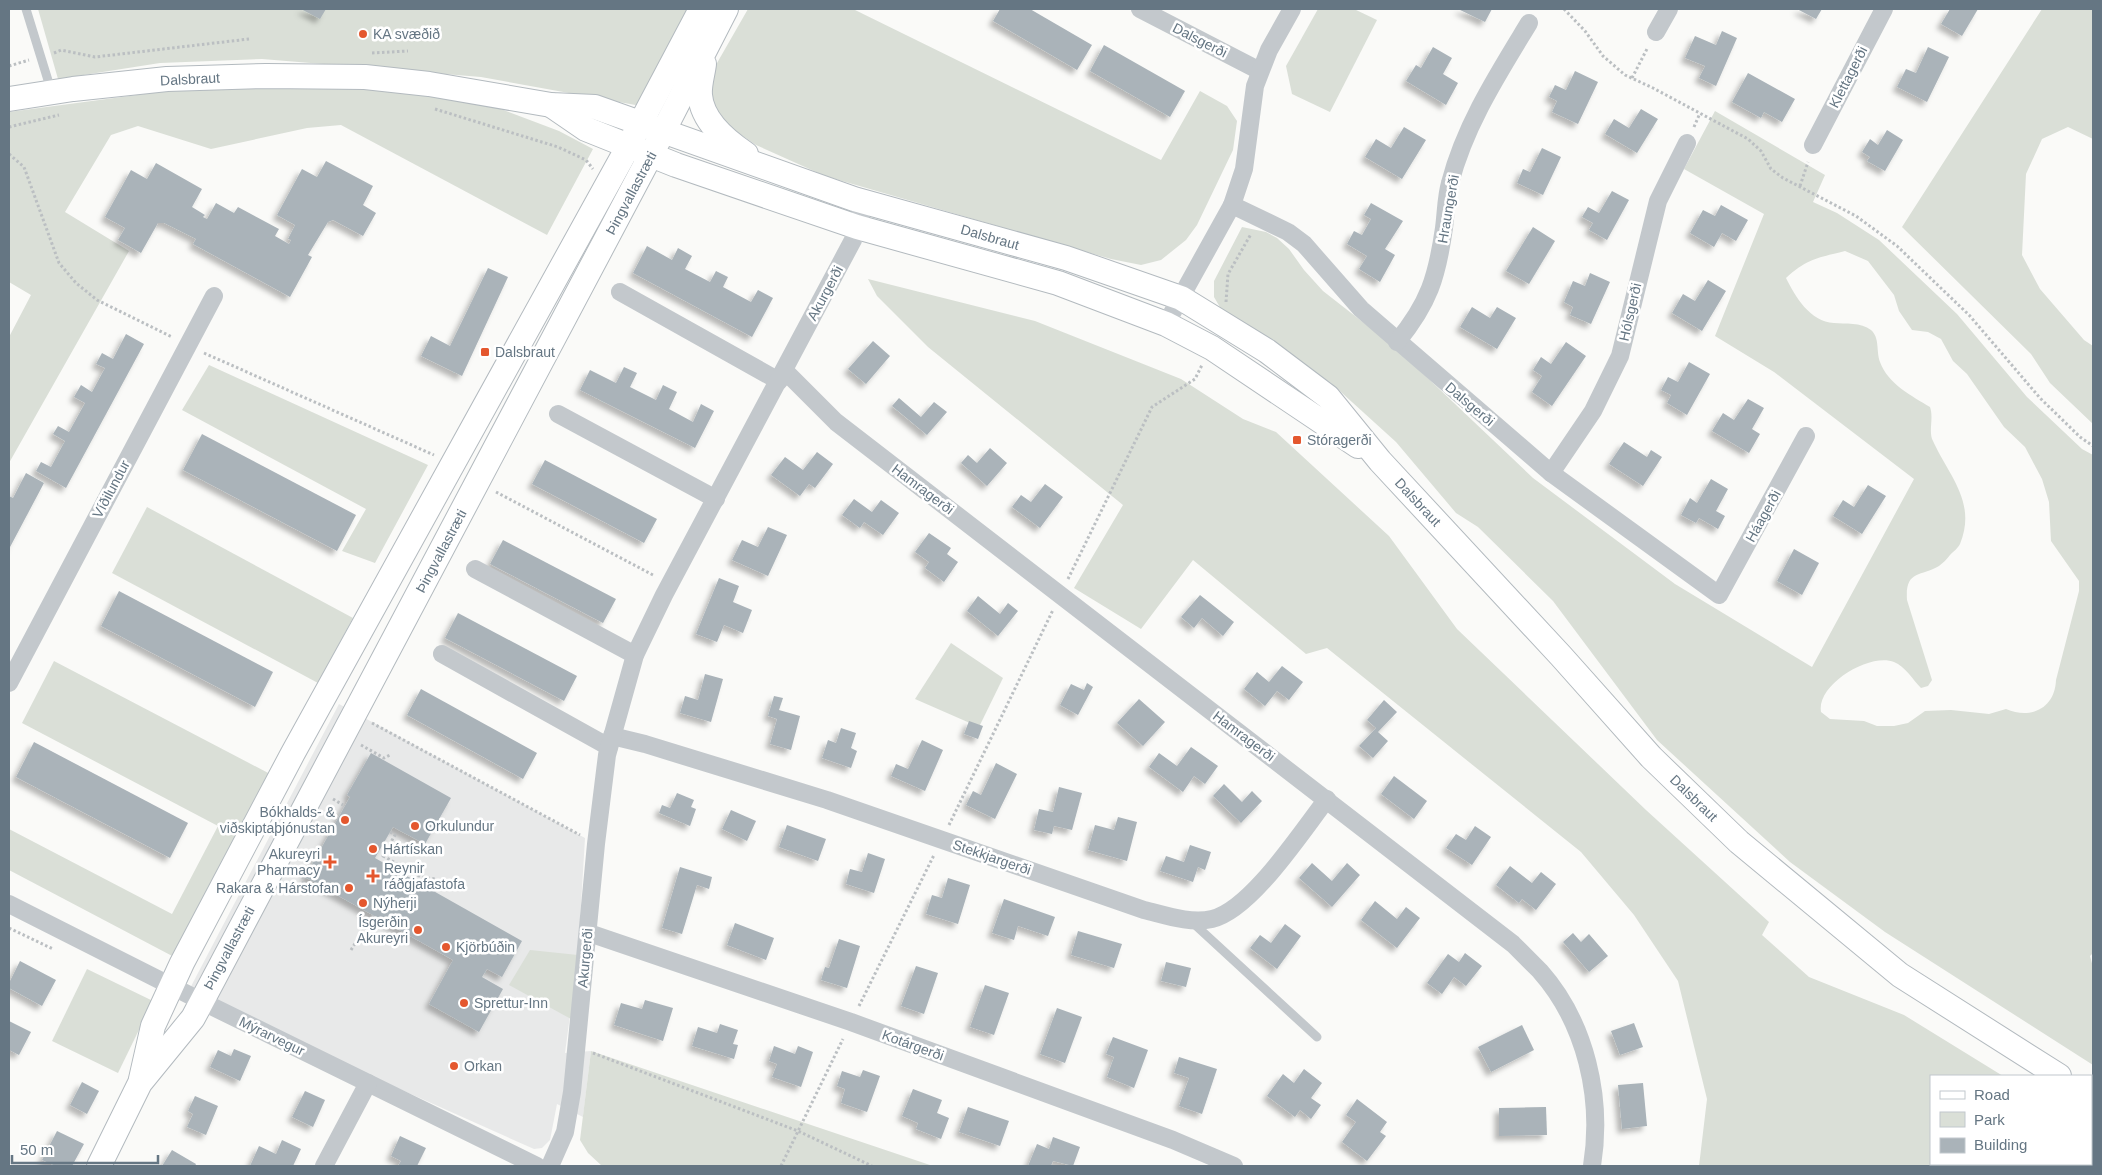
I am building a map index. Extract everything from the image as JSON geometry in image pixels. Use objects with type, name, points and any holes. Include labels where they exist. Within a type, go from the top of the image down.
[{"type":"street","name":"Þingvallastræti","points":[[140,1083],[152,1026],[171,986],[293,753],[628,147],[701,9]]},
{"type":"street","name":"Þingvallastræti","points":[[99,1166],[140,1083],[193,1018],[651,156],[726,9]]},
{"type":"street","name":"Dalsgerði","points":[[1140,9],[1260,71]]},
{"type":"street","points":[[1166,324],[1232,205],[1244,169],[1252,104],[1260,71],[1292,9]]},
{"type":"street","points":[[1656,32],[1669,9]]},
{"type":"street","name":"Klettagerði","points":[[1813,145],[1884,9]]},
{"type":"street","name":"Hraungerði","points":[[1397,342],[1423,306],[1434,281],[1450,184],[1465,139],[1491,84],[1529,23]]},
{"type":"street","points":[[706,46],[700,94],[704,112],[713,127],[734,146],[772,171]]},
{"type":"street","name":"Dalsbraut","points":[[9,100],[167,79],[266,76],[365,77],[429,84],[551,105],[595,106],[772,171],[864,202],[1066,258],[1181,298],[1267,351],[1328,397],[1380,461],[1561,656],[1651,757],[1739,842],[1900,976],[2057,1075]]},
{"type":"street","name":"Dalsbraut","points":[[551,105],[586,129],[651,156],[857,227],[1058,283],[1166,324],[1212,348],[1380,461]]},
{"type":"street","name":"Hólsgerði","points":[[1551,473],[1593,411],[1620,356],[1658,201],[1687,143]]},
{"type":"street","name":"Akurgerði","points":[[550,1166],[565,1132],[572,1092],[589,933],[596,844],[611,741],[635,656],[669,584],[782,376],[853,240],[864,202]]},
{"type":"street","name":"Dalsgerði","points":[[1232,205],[1288,232],[1304,244],[1361,309],[1551,473],[1719,595]]},
{"type":"street","points":[[620,292],[782,376]]},
{"type":"street","name":"Víðilundur","points":[[9,683],[214,296]]},
{"type":"street","name":"Hamragerði","points":[[782,376],[836,422],[1513,944],[1541,972],[1574,1022],[1586,1056],[1596,1116],[1592,1166]]},
{"type":"street","points":[[558,414],[716,498]]},
{"type":"street","name":"Háagerði","points":[[1719,595],[1806,436]]},
{"type":"street","points":[[475,569],[635,656]]},
{"type":"street","points":[[442,654],[611,741]]},
{"type":"street","name":"Stekkjargerði","points":[[611,741],[645,744],[826,800],[1144,910],[1190,920],[1212,919],[1236,906],[1257,888],[1327,799]]},
{"type":"street","name":"Mýrarvegur","points":[[9,904],[201,1001],[537,1166]]},
{"type":"street","name":"Kotárgerði","points":[[589,933],[851,1022],[1173,1140],[1234,1166]]},
{"type":"street","points":[[324,1166],[368,1083]]},
{"type":"lane","points":[[26,9],[52,93]]},
{"type":"lane","points":[[1190,920],[1317,1036]]},
{"type":"path","points":[[1564,9],[1585,31],[1603,56],[1632,78],[1748,140],[1761,151],[1771,169],[1782,178],[1856,216],[1896,246],[1969,315],[2040,398],[2093,446]]},
{"type":"path","points":[[1632,78],[1656,32]]},
{"type":"path","points":[[9,66],[61,50],[95,57],[249,39]]},
{"type":"path","points":[[372,52],[408,51]]},
{"type":"path","points":[[428,106],[576,155]]},
{"type":"path","points":[[9,127],[66,113]]},
{"type":"path","points":[[1800,186],[1813,145]]},
{"type":"path","points":[[1224,324],[1228,274],[1260,219]]},
{"type":"path","points":[[781,1166],[1152,406],[1195,379],[1212,348]]},
{"type":"path","points":[[490,489],[669,584]]},
{"type":"path","points":[[368,721],[596,844]]},
{"type":"path","points":[[356,742],[384,758],[390,755]]},
{"type":"path","points":[[328,796],[343,805]]},
{"type":"path","points":[[390,832],[395,835],[383,856],[421,877],[435,879]]},
{"type":"path","points":[[398,871],[401,866]]},
{"type":"path","points":[[290,868],[304,876],[305,880],[301,891]]},
{"type":"path","points":[[352,950],[373,915]]},
{"type":"path","points":[[576,1047],[798,1131],[872,1166]]},
{"type":"shaded area","points":[[339,704],[585,838],[578,955],[565,1053],[591,1051],[583,1117],[557,1104],[550,1140],[542,1148],[534,1149],[187,994]]},
{"type":"green space","name":"KA svæðið","points":[[38,9],[696,9],[641,106],[481,77],[262,59],[160,63],[58,79]]},
{"type":"green space","points":[[748,9],[853,9],[1161,160],[1200,91],[1227,106],[1237,121],[1233,150],[1197,225],[1186,240],[1161,260],[1141,265],[1111,259],[825,176],[756,145],[731,128],[719,114],[708,91],[713,70]]},
{"type":"green space","points":[[1318,9],[1354,9],[1377,20],[1330,112],[1292,94],[1286,66]]},
{"type":"green space","points":[[2042,9],[2093,9],[2093,139],[2068,127],[2042,139],[2026,174],[2022,255],[2040,289],[2084,340],[2093,346],[2093,424],[2050,383],[2031,354],[1902,227]]},
{"type":"green space","points":[[283,85],[415,89],[498,108],[559,131],[593,149],[547,235],[341,125],[307,128],[211,149],[138,126],[111,135],[65,212],[129,251],[9,463],[9,337],[31,295],[9,282],[9,112],[182,89]]},
{"type":"green space","points":[[1715,111],[1825,175],[1813,202],[1837,213],[1879,240],[1957,314],[2027,397],[2082,449],[2093,455],[2093,953],[2090,956],[2093,967],[2093,1065],[1885,932],[1790,862],[1657,740],[1553,601],[1478,527],[1456,513],[1396,442],[1331,383],[1221,309],[1214,297],[1214,281],[1242,227],[1266,232],[1277,238],[1289,249],[1304,270],[1323,291],[1396,348],[1533,478],[1675,584],[1812,667],[1914,479],[1774,372],[1715,336],[1764,214],[1684,169]],"holes":[[[1845,251],[1868,261],[1894,295],[1899,311],[1912,330],[1928,332],[1941,339],[1953,361],[1967,374],[2004,427],[2025,447],[2042,479],[2049,502],[2051,541],[2079,581],[2079,591],[2055,690],[2046,704],[2033,712],[2024,713],[2006,709],[1989,714],[1951,710],[1925,711],[1908,723],[1894,726],[1877,726],[1864,721],[1830,719],[1821,712],[1822,701],[1827,691],[1836,681],[1859,666],[1872,662],[1884,660],[1894,662],[1905,670],[1921,688],[1928,686],[1932,680],[1907,600],[1908,584],[1915,576],[1939,566],[1945,561],[1960,544],[1964,529],[1965,515],[1963,502],[1959,490],[1932,437],[1930,407],[1901,389],[1889,377],[1880,362],[1876,337],[1871,330],[1858,325],[1825,322],[1818,318],[1804,307],[1786,278],[1801,266],[1820,257]]]},
{"type":"green space","points":[[868,279],[1035,321],[1181,379],[1243,419],[1276,432],[1389,536],[1457,629],[1646,810],[1769,922],[1762,935],[1809,977],[1904,1015],[2001,1075],[1930,1075],[1930,1165],[2092,1165],[2092,1132],[2093,1166],[1699,1166],[1707,1099],[1678,981],[1634,915],[1581,852],[1327,648],[1306,654],[1193,560],[1141,629],[1074,588],[1123,505],[928,347],[877,296]]},
{"type":"green space","points":[[209,365],[428,465],[375,563],[342,551],[366,509],[182,410]]},
{"type":"green space","points":[[147,507],[353,618],[318,683],[112,573]]},
{"type":"green space","points":[[951,643],[1003,678],[979,727],[915,699]]},
{"type":"green space","points":[[54,661],[272,775],[176,958],[9,870],[9,829],[172,914],[218,826],[22,723]]},
{"type":"green space","points":[[530,950],[578,955],[571,1019],[509,985]]},
{"type":"green space","points":[[87,969],[153,1001],[118,1073],[52,1041]]},
{"type":"green space","points":[[591,1051],[933,1166],[602,1166],[588,1153],[580,1140]]},
{"type":"building","points":[[301,9],[326,9],[320,19]]},
{"type":"building","points":[[1000,9],[1030,9],[1092,45],[1077,70],[993,21]]},
{"type":"building","points":[[1458,9],[1492,9],[1485,22]]},
{"type":"building","points":[[1797,9],[1822,9],[1816,19]]},
{"type":"building","points":[[1950,9],[1978,9],[1962,36],[1941,24]]},
{"type":"building","points":[[1722,31],[1737,38],[1716,86],[1699,78],[1705,66],[1685,58],[1695,36],[1716,45]]},
{"type":"building","points":[[1104,45],[1185,91],[1170,117],[1090,71]]},
{"type":"building","points":[[1433,47],[1452,58],[1443,74],[1458,83],[1446,105],[1406,81],[1416,65],[1421,68]]},
{"type":"building","points":[[1928,47],[1949,57],[1927,102],[1897,87],[1906,69],[1916,73]]},
{"type":"building","points":[[1575,71],[1598,82],[1578,124],[1552,112],[1557,101],[1549,97],[1555,85],[1566,90]]},
{"type":"building","points":[[1748,73],[1795,99],[1782,122],[1764,112],[1761,118],[1732,102]]},
{"type":"building","points":[[1641,109],[1658,119],[1637,153],[1605,134],[1614,119],[1629,128]]},
{"type":"building","points":[[1404,127],[1426,140],[1402,179],[1365,157],[1376,139],[1391,148]]},
{"type":"building","points":[[1887,130],[1903,140],[1885,171],[1867,161],[1870,157],[1862,152],[1870,139],[1878,145]]},
{"type":"building","points":[[1542,148],[1561,157],[1543,195],[1517,183],[1523,169],[1530,172]]},
{"type":"building","points":[[326,161],[373,186],[363,205],[376,213],[363,236],[333,220],[328,222],[308,255],[312,257],[290,297],[193,244],[196,239],[164,223],[158,223],[141,253],[118,240],[125,228],[105,217],[131,170],[147,179],[156,163],[202,189],[192,207],[205,215],[203,217],[207,219],[216,203],[234,213],[238,207],[279,229],[275,236],[289,244],[291,240],[288,239],[295,225],[277,215],[302,169],[317,177]]},
{"type":"building","points":[[1612,191],[1629,200],[1607,240],[1589,230],[1593,223],[1582,217],[1588,207],[1599,213]]},
{"type":"building","points":[[1371,203],[1403,221],[1385,249],[1395,255],[1380,282],[1359,269],[1367,256],[1347,244],[1354,231],[1362,235],[1371,219],[1364,215]]},
{"type":"building","points":[[1721,205],[1748,220],[1736,241],[1722,233],[1714,247],[1690,233],[1703,210],[1715,216]]},
{"type":"building","points":[[1533,227],[1555,241],[1529,284],[1506,271]]},
{"type":"building","points":[[647,246],[672,260],[678,248],[692,256],[685,269],[710,282],[716,271],[728,277],[723,287],[751,302],[758,290],[773,298],[752,337],[633,273]]},
{"type":"building","points":[[488,268],[508,277],[462,376],[421,356],[431,336],[450,346]]},
{"type":"building","points":[[1590,273],[1610,282],[1591,324],[1570,315],[1573,307],[1564,302],[1573,281],[1585,286]]},
{"type":"building","points":[[1708,280],[1726,291],[1702,331],[1672,313],[1683,294],[1695,301]]},
{"type":"building","points":[[1472,307],[1490,318],[1497,307],[1516,318],[1497,349],[1460,327]]},
{"type":"building","points":[[126,334],[144,344],[66,488],[36,471],[41,462],[51,467],[65,441],[53,434],[58,426],[69,432],[85,403],[74,397],[81,385],[92,392],[105,368],[96,364],[102,353],[113,359]]},
{"type":"building","points":[[873,341],[890,356],[866,384],[848,369]]},
{"type":"building","points":[[1566,342],[1586,356],[1552,406],[1532,392],[1542,376],[1533,370],[1541,357],[1551,364]]},
{"type":"building","points":[[1689,362],[1710,374],[1687,415],[1667,403],[1671,395],[1661,390],[1668,377],[1678,382]]},
{"type":"building","points":[[624,367],[637,373],[630,387],[656,400],[663,385],[677,392],[669,409],[693,422],[701,404],[714,411],[695,448],[580,390],[590,370],[616,383]]},
{"type":"building","points":[[899,398],[921,417],[934,402],[947,412],[927,435],[892,406]]},
{"type":"building","points":[[1748,399],[1764,408],[1752,429],[1760,434],[1749,453],[1712,431],[1723,413],[1734,420]]},
{"type":"building","points":[[202,434],[356,515],[337,551],[183,470]]},
{"type":"building","points":[[1624,442],[1647,457],[1651,450],[1662,457],[1643,486],[1609,464]]},
{"type":"building","points":[[990,448],[1007,463],[987,486],[961,463],[968,455],[977,463]]},
{"type":"building","points":[[817,452],[833,464],[815,488],[809,484],[800,496],[771,475],[785,457],[803,470]]},
{"type":"building","points":[[545,460],[657,519],[644,543],[532,484]]},
{"type":"building","points":[[26,473],[44,483],[9,549],[9,496],[13,498]]},
{"type":"building","points":[[1711,479],[1728,489],[1716,511],[1725,516],[1718,529],[1699,518],[1696,523],[1681,515],[1690,498],[1697,503]]},
{"type":"building","points":[[1045,484],[1063,497],[1040,528],[1012,507],[1021,495],[1031,502]]},
{"type":"building","points":[[1868,485],[1886,496],[1862,534],[1833,516],[1843,500],[1854,507]]},
{"type":"building","points":[[854,499],[872,512],[881,500],[899,513],[883,535],[864,522],[860,528],[842,515]]},
{"type":"building","points":[[768,527],[787,535],[768,576],[732,560],[742,540],[758,547]]},
{"type":"building","points":[[929,533],[951,548],[947,554],[958,562],[944,582],[925,568],[929,562],[915,552]]},
{"type":"building","points":[[503,540],[616,599],[603,623],[490,564]]},
{"type":"building","points":[[1794,549],[1819,563],[1802,595],[1777,581]]},
{"type":"building","points":[[719,578],[739,586],[733,602],[752,610],[743,633],[724,625],[717,642],[696,634]]},
{"type":"building","points":[[119,591],[273,672],[255,707],[101,626]]},
{"type":"building","points":[[1200,595],[1234,622],[1223,636],[1202,618],[1194,628],[1181,617]]},
{"type":"building","points":[[978,596],[1000,614],[1008,603],[1018,611],[998,636],[967,611]]},
{"type":"building","points":[[458,613],[577,676],[564,701],[445,638]]},
{"type":"building","points":[[1282,666],[1303,682],[1289,700],[1277,691],[1265,706],[1244,689],[1257,672],[1269,682]]},
{"type":"building","points":[[705,674],[723,679],[711,722],[680,713],[685,696],[698,700]]},
{"type":"building","points":[[1087,683],[1093,687],[1078,715],[1060,705],[1071,684],[1084,690]]},
{"type":"building","points":[[421,689],[537,753],[523,779],[407,715]]},
{"type":"building","points":[[774,696],[783,698],[779,710],[800,716],[791,750],[770,744],[777,719],[768,716]]},
{"type":"building","points":[[1139,699],[1165,722],[1143,746],[1117,723]]},
{"type":"building","points":[[1384,700],[1397,712],[1378,732],[1388,741],[1373,758],[1359,746],[1376,728],[1367,720]]},
{"type":"building","points":[[969,721],[983,726],[978,739],[964,734]]},
{"type":"building","points":[[841,728],[856,733],[851,748],[857,751],[851,768],[822,758],[828,740],[836,743]]},
{"type":"building","points":[[922,740],[943,750],[925,791],[891,776],[896,764],[908,769]]},
{"type":"building","points":[[34,742],[188,823],[170,858],[16,777]]},
{"type":"building","points":[[1191,747],[1218,766],[1205,784],[1194,776],[1183,792],[1149,767],[1159,753],[1177,766]]},
{"type":"building","points":[[371,753],[451,798],[425,844],[393,827],[375,858],[522,941],[502,977],[487,969],[482,977],[503,989],[479,1032],[429,1004],[453,960],[305,877],[350,797],[347,795]]},
{"type":"building","points":[[996,763],[1017,774],[995,819],[966,805],[973,791],[981,795]]},
{"type":"building","points":[[1394,776],[1427,801],[1414,819],[1381,794]]},
{"type":"building","points":[[1224,784],[1242,802],[1252,791],[1262,801],[1241,823],[1213,796]]},
{"type":"building","points":[[1059,787],[1082,793],[1072,830],[1054,826],[1052,834],[1034,830],[1039,809],[1053,812]]},
{"type":"building","points":[[677,793],[694,800],[691,807],[696,809],[690,826],[659,813],[662,805],[670,808]]},
{"type":"building","points":[[731,810],[756,821],[747,841],[722,829]]},
{"type":"building","points":[[1118,817],[1137,822],[1127,861],[1088,850],[1095,825],[1114,830]]},
{"type":"building","points":[[787,825],[826,839],[818,861],[779,847]]},
{"type":"building","points":[[1475,826],[1491,837],[1472,865],[1446,848],[1456,834],[1466,840]]},
{"type":"building","points":[[1190,845],[1211,852],[1205,870],[1198,867],[1193,882],[1160,871],[1166,856],[1184,862]]},
{"type":"building","points":[[868,853],[885,859],[874,893],[846,884],[850,869],[862,872]]},
{"type":"building","points":[[1312,863],[1332,881],[1347,863],[1360,875],[1332,907],[1299,878]]},
{"type":"building","points":[[1510,866],[1532,883],[1541,872],[1556,884],[1536,910],[1522,899],[1519,903],[1496,885]]},
{"type":"building","points":[[680,867],[712,877],[709,889],[697,885],[682,934],[662,928]]},
{"type":"building","points":[[948,878],[970,885],[958,924],[926,914],[932,895],[942,898]]},
{"type":"building","points":[[1004,899],[1055,917],[1048,936],[1018,926],[1014,940],[992,933]]},
{"type":"building","points":[[1375,901],[1397,919],[1406,907],[1420,918],[1397,948],[1361,920]]},
{"type":"building","points":[[735,923],[774,938],[766,960],[727,945]]},
{"type":"building","points":[[1285,924],[1301,936],[1277,969],[1250,948],[1260,935],[1271,943]]},
{"type":"building","points":[[1078,931],[1122,944],[1114,968],[1071,955]]},
{"type":"building","points":[[1573,933],[1581,942],[1589,934],[1608,956],[1589,972],[1563,942]]},
{"type":"building","points":[[839,939],[860,946],[847,988],[821,980],[825,967],[829,968]]},
{"type":"building","points":[[1465,953],[1482,966],[1466,986],[1454,977],[1442,994],[1427,983],[1448,954],[1459,962]]},
{"type":"building","points":[[20,961],[56,980],[42,1006],[9,988],[9,983]]},
{"type":"building","points":[[1166,962],[1191,968],[1186,987],[1161,981]]},
{"type":"building","points":[[916,966],[938,973],[924,1014],[901,1006]]},
{"type":"building","points":[[985,985],[1009,993],[994,1035],[970,1027]]},
{"type":"building","points":[[645,1000],[673,1008],[663,1041],[614,1025],[621,1003],[642,1009]]},
{"type":"building","points":[[1057,1008],[1082,1017],[1065,1063],[1040,1054]]},
{"type":"building","points":[[9,1021],[31,1032],[19,1055],[9,1050]]},
{"type":"building","points":[[1634,1023],[1643,1047],[1620,1055],[1611,1031]]},
{"type":"building","points":[[720,1024],[738,1030],[733,1044],[738,1045],[734,1059],[692,1046],[698,1027],[717,1033]]},
{"type":"building","points":[[1522,1025],[1534,1050],[1491,1072],[1478,1047]]},
{"type":"building","points":[[1113,1037],[1148,1050],[1134,1088],[1107,1077],[1114,1057],[1106,1054]]},
{"type":"building","points":[[774,1046],[795,1054],[798,1046],[813,1052],[801,1087],[772,1077],[777,1064],[769,1061]]},
{"type":"building","points":[[234,1049],[251,1056],[240,1081],[210,1067],[218,1050],[231,1056]]},
{"type":"building","points":[[1179,1057],[1217,1069],[1202,1114],[1179,1106],[1189,1078],[1174,1073]]},
{"type":"building","points":[[1304,1069],[1322,1083],[1311,1098],[1321,1105],[1311,1119],[1300,1110],[1295,1117],[1267,1096],[1283,1074],[1294,1083]]},
{"type":"building","points":[[863,1070],[880,1076],[867,1112],[841,1103],[845,1089],[837,1086],[842,1071],[860,1077]]},
{"type":"building","points":[[82,1082],[99,1091],[87,1114],[70,1105]]},
{"type":"building","points":[[1643,1083],[1647,1126],[1622,1129],[1618,1085]]},
{"type":"building","points":[[913,1089],[942,1100],[937,1113],[949,1118],[941,1139],[916,1129],[918,1123],[902,1116]]},
{"type":"building","points":[[305,1091],[325,1100],[313,1127],[292,1117]]},
{"type":"building","points":[[195,1096],[218,1106],[206,1135],[187,1127],[193,1114],[188,1111]]},
{"type":"building","points":[[1357,1099],[1387,1122],[1380,1132],[1386,1136],[1367,1161],[1342,1142],[1356,1122],[1346,1115]]},
{"type":"building","points":[[968,1107],[1009,1121],[1000,1146],[959,1132]]},
{"type":"building","points":[[1546,1107],[1547,1135],[1499,1136],[1499,1108]]},
{"type":"building","points":[[57,1131],[84,1144],[72,1166],[56,1166],[42,1160]]},
{"type":"building","points":[[400,1136],[426,1148],[417,1166],[398,1166],[401,1161],[391,1156]]},
{"type":"building","points":[[1053,1137],[1080,1147],[1073,1166],[1053,1161],[1051,1166],[1028,1166],[1037,1144],[1049,1149]]},
{"type":"building","points":[[282,1140],[301,1149],[293,1166],[250,1166],[259,1146],[276,1154]]},
{"type":"building","points":[[172,1150],[196,1164],[195,1166],[162,1166]]},
{"type":"place","name":"KA svæðið","points":[[363,34]]},
{"type":"place","name":"Dalsbraut","points":[[485,352]]},
{"type":"place","name":"Stóragerði","points":[[1297,440]]},
{"type":"place","name":"Bókhalds- & viðskiptaþjónustan","points":[[345,820]]},
{"type":"place","name":"Orkulundur","points":[[415,826]]},
{"type":"place","name":"Hártískan","points":[[373,849]]},
{"type":"place","name":"Akureyri Pharmacy","points":[[330,862]]},
{"type":"place","name":"Reynir ráðgjafastofa","points":[[373,876]]},
{"type":"place","name":"Rakara & Hárstofan","points":[[349,888]]},
{"type":"place","name":"Nýherji","points":[[363,903]]},
{"type":"place","name":"Ísgerðin Akureyri","points":[[418,930]]},
{"type":"place","name":"Kjörbúðin","points":[[446,947]]},
{"type":"place","name":"Sprettur-Inn","points":[[464,1003]]},
{"type":"place","name":"Orkan","points":[[454,1066]]}]
